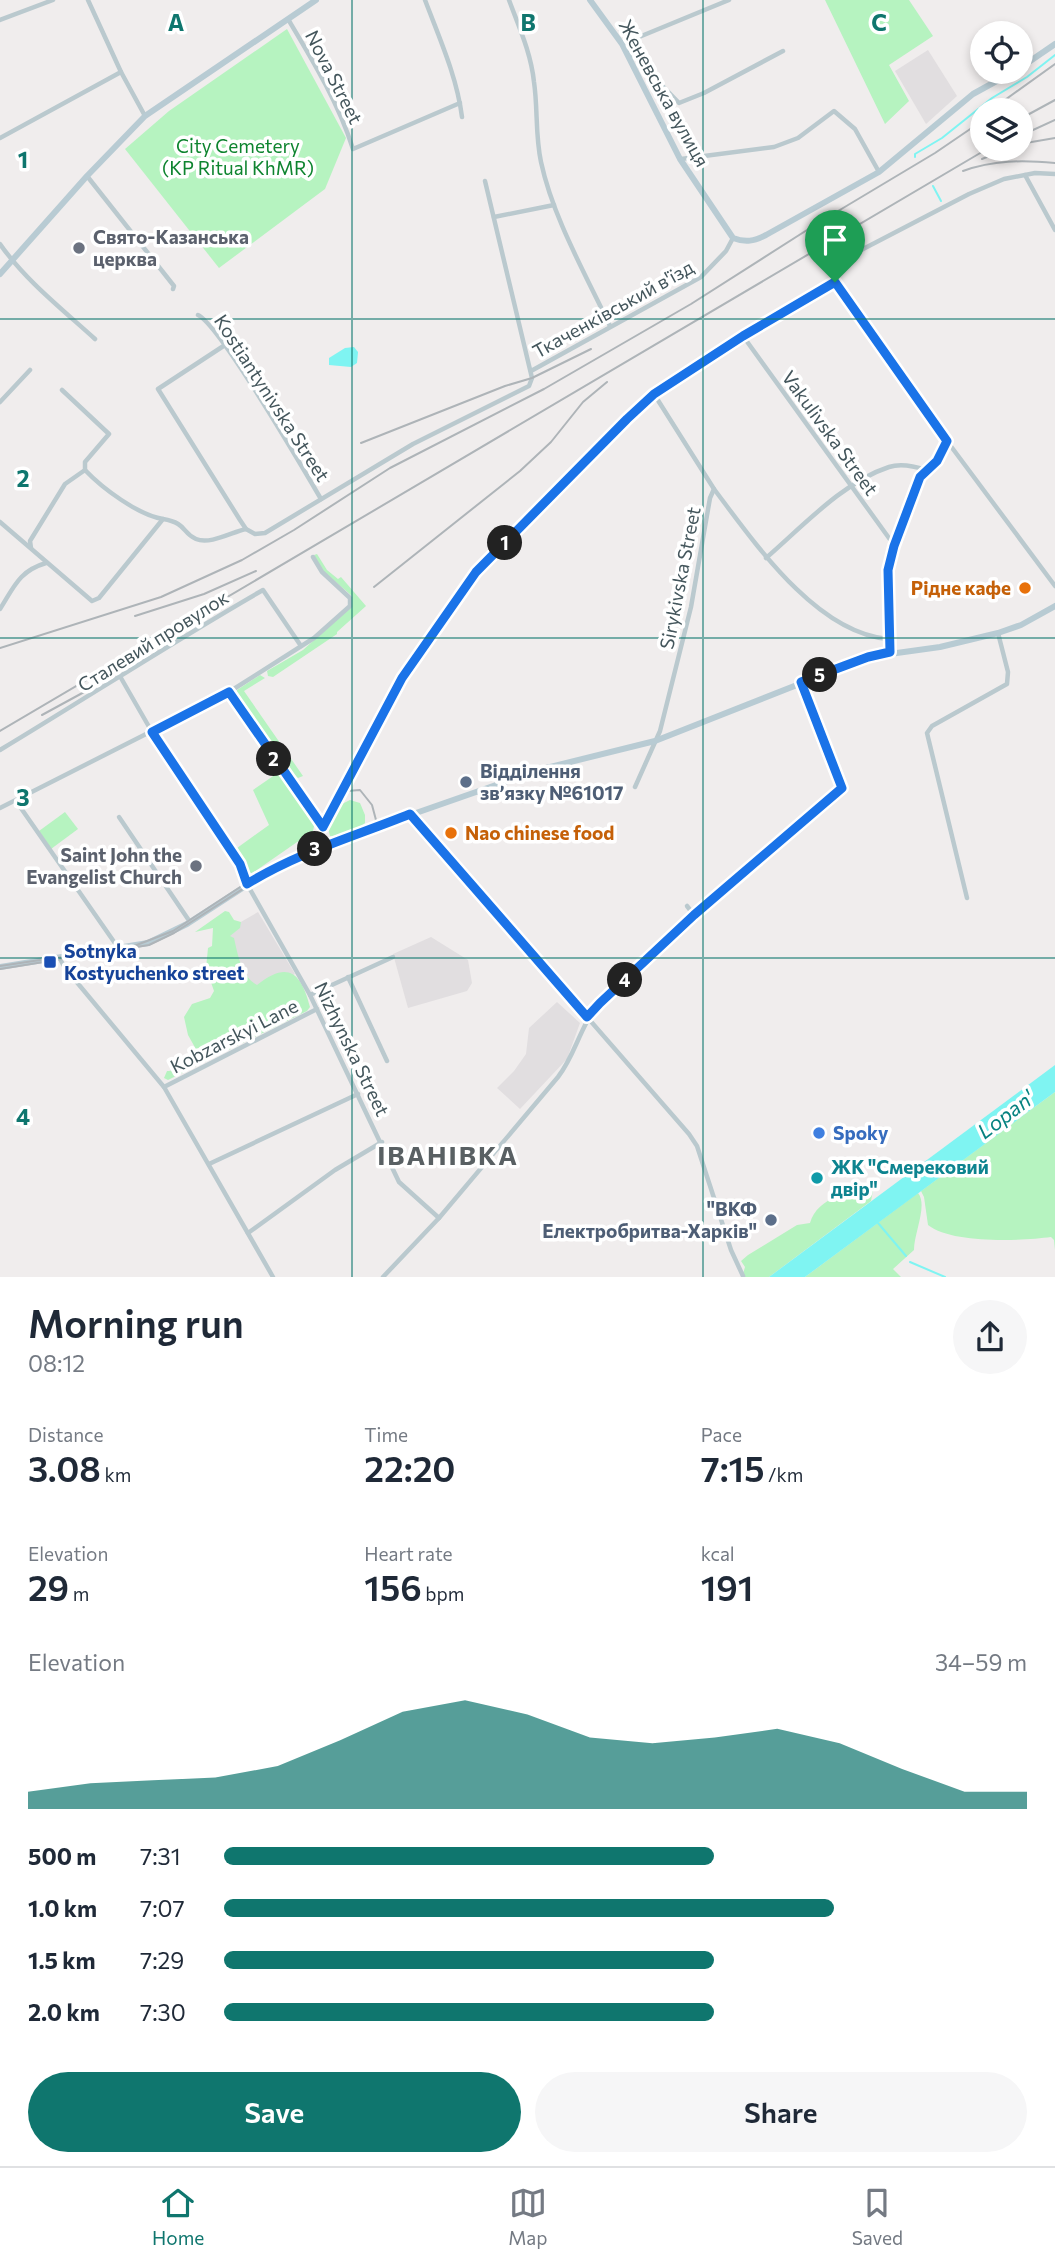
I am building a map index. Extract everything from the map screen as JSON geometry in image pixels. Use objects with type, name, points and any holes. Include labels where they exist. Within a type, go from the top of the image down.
[{"type":"street","points":[[0,20],[53,0]]},
{"type":"street","points":[[88,0],[121,72],[145,116]]},
{"type":"street","points":[[0,274],[145,116],[316,0]]},
{"type":"street","points":[[425,0],[460,103],[461,117]]},
{"type":"street","points":[[509,0],[527,47],[535,83],[535,123],[541,164],[554,205],[610,326]]},
{"type":"street","name":"Женевська вулиця","points":[[590,0],[622,44],[680,159],[733,238]]},
{"type":"street","points":[[729,0],[622,44],[679,103],[704,93],[782,51]]},
{"type":"street","name":"Nova Street","points":[[288,19],[324,81],[347,128],[353,149],[460,103]]},
{"type":"street","points":[[1033,59],[1055,44]]},
{"type":"street","points":[[0,138],[121,72]]},
{"type":"street","points":[[733,238],[749,242],[766,235],[879,172],[973,94],[991,84]]},
{"type":"street","points":[[680,159],[774,147],[797,138],[834,110],[855,129],[879,172]]},
{"type":"street","points":[[1055,174],[1035,173],[1004,178],[983,187],[840,261],[834,269],[835,282],[947,441],[1055,586]]},
{"type":"street","points":[[1025,175],[1055,230]]},
{"type":"street","points":[[87,177],[174,286],[173,289]]},
{"type":"street","points":[[225,345],[158,389],[246,529],[255,534],[265,533],[412,444],[529,386],[531,371],[485,181]]},
{"type":"street","points":[[494,217],[554,205]]},
{"type":"street","name":"Ткаченківський в'їзд","points":[[531,371],[701,277],[726,251],[733,238]]},
{"type":"street","points":[[0,244],[11,260],[95,339]]},
{"type":"street","points":[[313,849],[402,678],[476,572],[654,394],[743,336],[835,282]]},
{"type":"street","name":"Kostiantynivska Street","points":[[198,315],[205,318],[225,345],[321,499]]},
{"type":"street","name":"Vakulivska Street","points":[[743,336],[894,546]]},
{"type":"street","points":[[0,402],[30,370]]},
{"type":"street","points":[[62,390],[108,434],[85,462],[85,470],[93,479],[146,514],[182,525],[199,540],[246,529]]},
{"type":"street","name":"Sirykivska Street","points":[[635,787],[660,731],[691,607],[710,498],[714,489],[654,394]]},
{"type":"street","points":[[890,652],[888,570],[894,546],[920,477],[937,461],[947,441]]},
{"type":"street","points":[[766,558],[850,486],[889,467],[914,466],[926,470]]},
{"type":"street","points":[[32,548],[30,541],[65,484],[85,470]]},
{"type":"street","points":[[714,489],[766,558],[818,608],[868,637],[888,639]]},
{"type":"street","points":[[0,522],[92,601],[99,598],[163,519]]},
{"type":"street","points":[[0,808],[229,692],[314,638],[351,606],[350,598],[322,572],[313,557]]},
{"type":"street","points":[[0,609],[23,574],[32,567],[47,563]]},
{"type":"street","name":"Сталевий провулок","points":[[0,750],[121,678],[176,640],[263,590],[301,646]]},
{"type":"street","points":[[0,967],[148,943],[190,922],[278,865],[313,849],[542,769],[655,741],[868,657],[940,647],[998,633],[1021,625],[1055,606]]},
{"type":"street","points":[[967,898],[927,733],[932,726],[1008,682],[998,633]]},
{"type":"street","name":"Nizhynska Street","points":[[121,678],[152,732],[240,864],[247,884],[310,995],[399,1182],[439,1218]]},
{"type":"street","points":[[383,1277],[439,1218],[569,1063],[587,1017],[600,1003],[694,915],[842,788],[801,682]]},
{"type":"street","points":[[229,692],[323,827]]},
{"type":"street","points":[[15,801],[120,949]]},
{"type":"street","points":[[410,814],[697,1146],[731,1250],[743,1276]]},
{"type":"street","points":[[119,817],[190,922]]},
{"type":"street","points":[[687,906],[694,915]]},
{"type":"street","points":[[310,995],[393,957]]},
{"type":"street","points":[[60,959],[164,1087],[273,1277]]},
{"type":"street","points":[[348,977],[387,1061]]},
{"type":"street","name":"Kobzarskyi Lane","points":[[164,1087],[317,1009]]},
{"type":"street","points":[[209,1164],[358,1094]]},
{"type":"street","points":[[248,1233],[335,1170],[382,1142]]},
{"type":"shaded area","points":[[928,50],[957,96],[926,124],[895,71]]},
{"type":"shaded area","points":[[258,912],[295,974],[249,1001],[213,938]]},
{"type":"shaded area","points":[[431,937],[468,960],[472,983],[467,991],[408,1008],[393,954]]},
{"type":"shaded area","points":[[557,1002],[580,1023],[567,1059],[520,1109],[497,1088],[526,1054],[529,1028]]},
{"type":"green space","points":[[825,0],[909,0],[933,36],[889,65],[909,101],[885,124]]},
{"type":"green space","name":"City Cemetery (KP Ritual KhMR)","points":[[287,29],[346,138],[325,189],[219,268],[125,149],[169,111]]},
{"type":"green space","points":[[317,554],[327,570],[338,579],[341,577],[366,606],[337,634],[273,677],[268,676],[267,671],[303,650],[352,606],[352,596],[323,571],[314,555]]},
{"type":"green space","points":[[260,675],[265,678],[244,691],[303,776],[298,778],[287,770],[236,695],[237,690]]},
{"type":"green space","points":[[279,772],[315,822],[313,831],[251,874],[237,848],[269,825],[253,790]]},
{"type":"green space","points":[[350,800],[360,803],[365,823],[349,833],[330,836],[328,828],[340,805]]},
{"type":"green space","points":[[65,812],[78,829],[51,849],[39,831]]},
{"type":"green space","points":[[225,911],[229,912],[234,920],[241,922],[240,928],[230,936],[234,938],[247,976],[257,985],[277,973],[291,974],[302,985],[310,1007],[307,1011],[168,1080],[164,1078],[167,1071],[185,1065],[197,1051],[188,1035],[184,1017],[192,1004],[210,998],[214,991],[206,968],[208,948],[212,946],[213,928],[195,932]]},
{"type":"green space","points":[[1055,1092],[1055,1250],[1051,1237],[987,1240],[953,1235],[928,1225],[921,1191]]},
{"type":"green space","points":[[874,1185],[871,1201],[769,1277],[742,1277],[745,1267],[741,1261],[748,1255],[797,1225],[810,1223],[820,1207],[836,1196]]},
{"type":"green space","points":[[918,1193],[922,1205],[914,1250],[893,1269],[901,1277],[805,1277]]},
{"type":"water","points":[[354,347],[358,352],[357,363],[351,367],[329,365],[329,358],[345,348]]},
{"type":"water","name":"Lopan'","points":[[1055,1065],[1055,1092],[805,1277],[769,1277]]},
{"type":"waterway","points":[[915,157],[915,154],[942,138],[992,98],[1027,77],[1055,55]]},
{"type":"waterway","points":[[933,186],[941,201]]},
{"type":"waterway","points":[[878,1223],[906,1256]]},
{"type":"waterway","points":[[910,1262],[945,1277]]},
{"type":"tram line","points":[[0,966],[134,946],[173,931],[254,878],[311,846],[347,791],[360,790],[372,805],[376,820],[366,832],[315,849],[277,867],[174,933],[149,945],[0,969]]},
{"type":"railway","points":[[1008,98],[1055,64]]},
{"type":"railway","points":[[1033,112],[1055,100]]},
{"type":"railway","points":[[1033,130],[1055,120]]},
{"type":"railway","points":[[0,648],[161,597],[242,560],[390,468],[544,389],[691,304],[970,129]]},
{"type":"railway","points":[[1033,142],[1055,138]]},
{"type":"railway","points":[[0,731],[970,159]]},
{"type":"railway","points":[[963,171],[1008,162],[1055,163]]},
{"type":"railway","points":[[361,443],[505,386],[532,378],[591,349]]},
{"type":"railway","points":[[374,587],[520,471],[551,442],[583,402],[607,382]]},
{"type":"railway","points":[[135,616],[204,594],[256,571]]},
{"type":"railway","points":[[42,715],[97,685]]},
{"type":"place","name":"Свято-Казанська церква","points":[[79,248]]},
{"type":"place","name":"Рідне кафе","points":[[1025,588]]},
{"type":"place","name":"Відділення зв’язку №61017","points":[[466,782]]},
{"type":"place","name":"Nao chinese food","points":[[451,833]]},
{"type":"place","name":"Saint John the Evangelist Church","points":[[196,866]]},
{"type":"place","name":"Sotnyka Kostyuchenko street","points":[[50,962]]},
{"type":"place","name":"Spoky","points":[[819,1133]]},
{"type":"place","name":"ЖК \"Смерековий двір\"","points":[[817,1178]]},
{"type":"place","name":"\"ВКФ Електробритва-Харків\"","points":[[771,1220]]},
{"type":"district","name":"ІВАНІВКА","points":[[448,1156]]},
{"type":"route","points":[[835,282],[947,441],[937,461],[920,477],[894,546],[888,570],[890,652],[844,665],[801,682],[842,788],[694,915],[587,1017],[410,814],[313,849],[278,865],[247,884],[240,864],[152,732],[229,692],[323,827],[402,678],[476,572],[654,394],[743,336],[835,282]]}]
